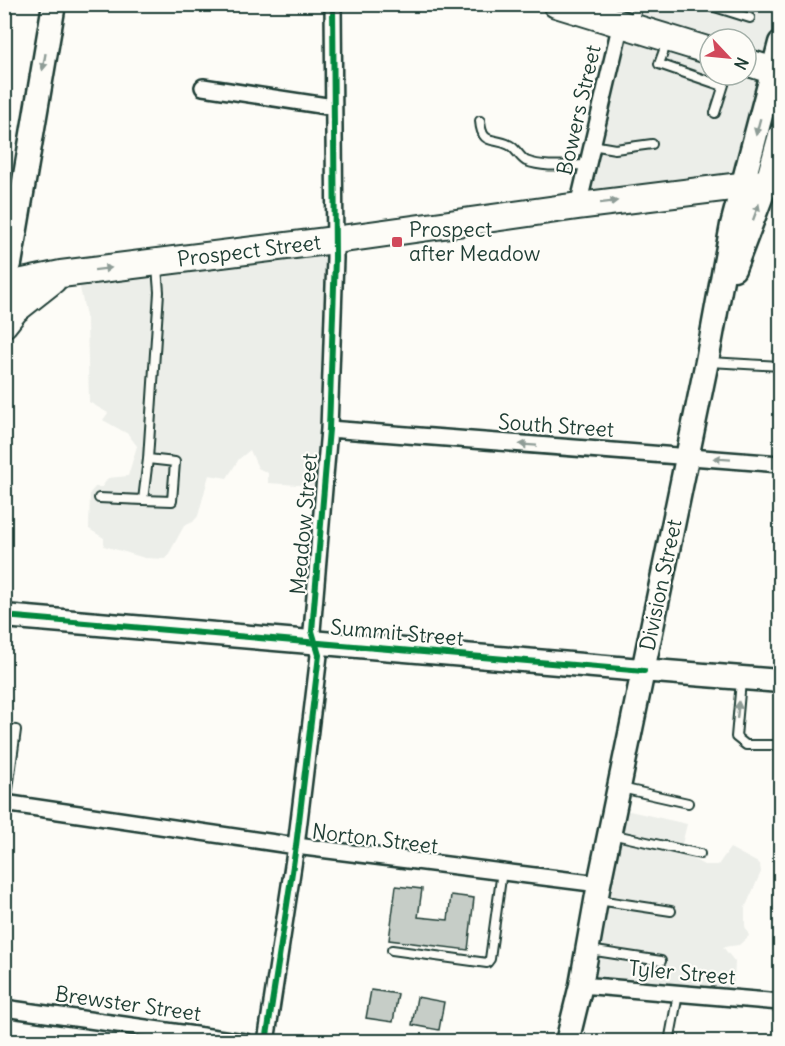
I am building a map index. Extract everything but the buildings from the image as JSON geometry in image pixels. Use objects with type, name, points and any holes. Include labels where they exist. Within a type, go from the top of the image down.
[{"type":"main road","points":[[4,276],[10,264],[54,4]]},
{"type":"main road","points":[[556,4],[630,18],[668,38],[698,47]]},
{"type":"main road","name":"Division Street","points":[[763,182],[780,43]]},
{"type":"main road","points":[[758,66],[777,72]]},
{"type":"main road","name":"Division Street","points":[[567,1041],[581,986],[598,892],[707,362],[732,225],[763,182],[780,135]]},
{"type":"main road","name":"Prospect Street","points":[[4,286],[61,274],[335,240],[763,182]]},
{"type":"main road","points":[[4,324],[20,305],[61,274]]},
{"type":"main road","name":"Summit Street","points":[[4,616],[780,681]]},
{"type":"street","name":"Meadow Street","points":[[266,1041],[296,846],[319,655],[312,631],[329,429],[335,240],[333,4]]},
{"type":"street","name":"Bowers Street","points":[[578,206],[592,145],[630,18]]},
{"type":"street","points":[[204,87],[333,107]]},
{"type":"street","name":"South Street","points":[[329,429],[780,464]]},
{"type":"street","name":"Norton Street","points":[[5,803],[296,846],[502,871],[598,892]]},
{"type":"street","name":"Tyler Street","points":[[581,986],[780,1002]]},
{"type":"street","name":"Brewster Street","points":[[4,1008],[245,1041]]},
{"type":"lane","points":[[705,4],[750,18]]},
{"type":"lane","points":[[668,38],[659,64],[698,77]]},
{"type":"lane","points":[[715,113],[723,87]]},
{"type":"lane","points":[[480,122],[481,132],[489,141],[512,146],[523,160],[540,165],[587,165]]},
{"type":"lane","points":[[592,145],[615,149],[652,144]]},
{"type":"lane","points":[[143,500],[148,459],[159,292],[157,262]]},
{"type":"lane","points":[[707,362],[780,366]]},
{"type":"lane","points":[[99,498],[172,501],[176,462],[148,459]]},
{"type":"lane","points":[[742,678],[736,736],[746,745],[780,745]]},
{"type":"lane","points":[[4,729],[16,730],[8,769],[5,803]]},
{"type":"lane","points":[[620,787],[688,803]]},
{"type":"lane","points":[[610,834],[700,854]]},
{"type":"lane","points":[[392,950],[487,963],[490,959],[502,871]]},
{"type":"lane","points":[[598,892],[671,911]]},
{"type":"lane","points":[[587,950],[661,961]]},
{"type":"lane","points":[[669,1041],[678,994]]},
{"type":"shaded area","points":[[558,5],[780,5],[780,73],[737,179],[571,199],[619,26]]},
{"type":"shaded area","points":[[329,248],[324,432],[319,484],[313,486],[268,483],[268,473],[258,468],[250,450],[239,459],[227,478],[209,475],[198,516],[193,522],[184,526],[166,559],[145,558],[104,546],[104,538],[89,529],[90,493],[95,487],[102,487],[108,478],[128,476],[137,446],[128,434],[103,420],[108,413],[89,402],[87,321],[78,278]]},
{"type":"shaded area","points":[[612,807],[687,824],[680,852],[704,865],[718,865],[730,848],[760,864],[761,872],[745,908],[745,926],[749,936],[739,945],[723,947],[735,962],[733,1001],[574,991]]},
{"type":"cycle path","points":[[266,1042],[296,846],[319,655],[312,631],[329,429],[335,258],[333,4]]},
{"type":"cycle path","points":[[4,616],[644,671]]},
{"type":"place","name":"Prospect after Meadow","points":[[397,242]]}]
